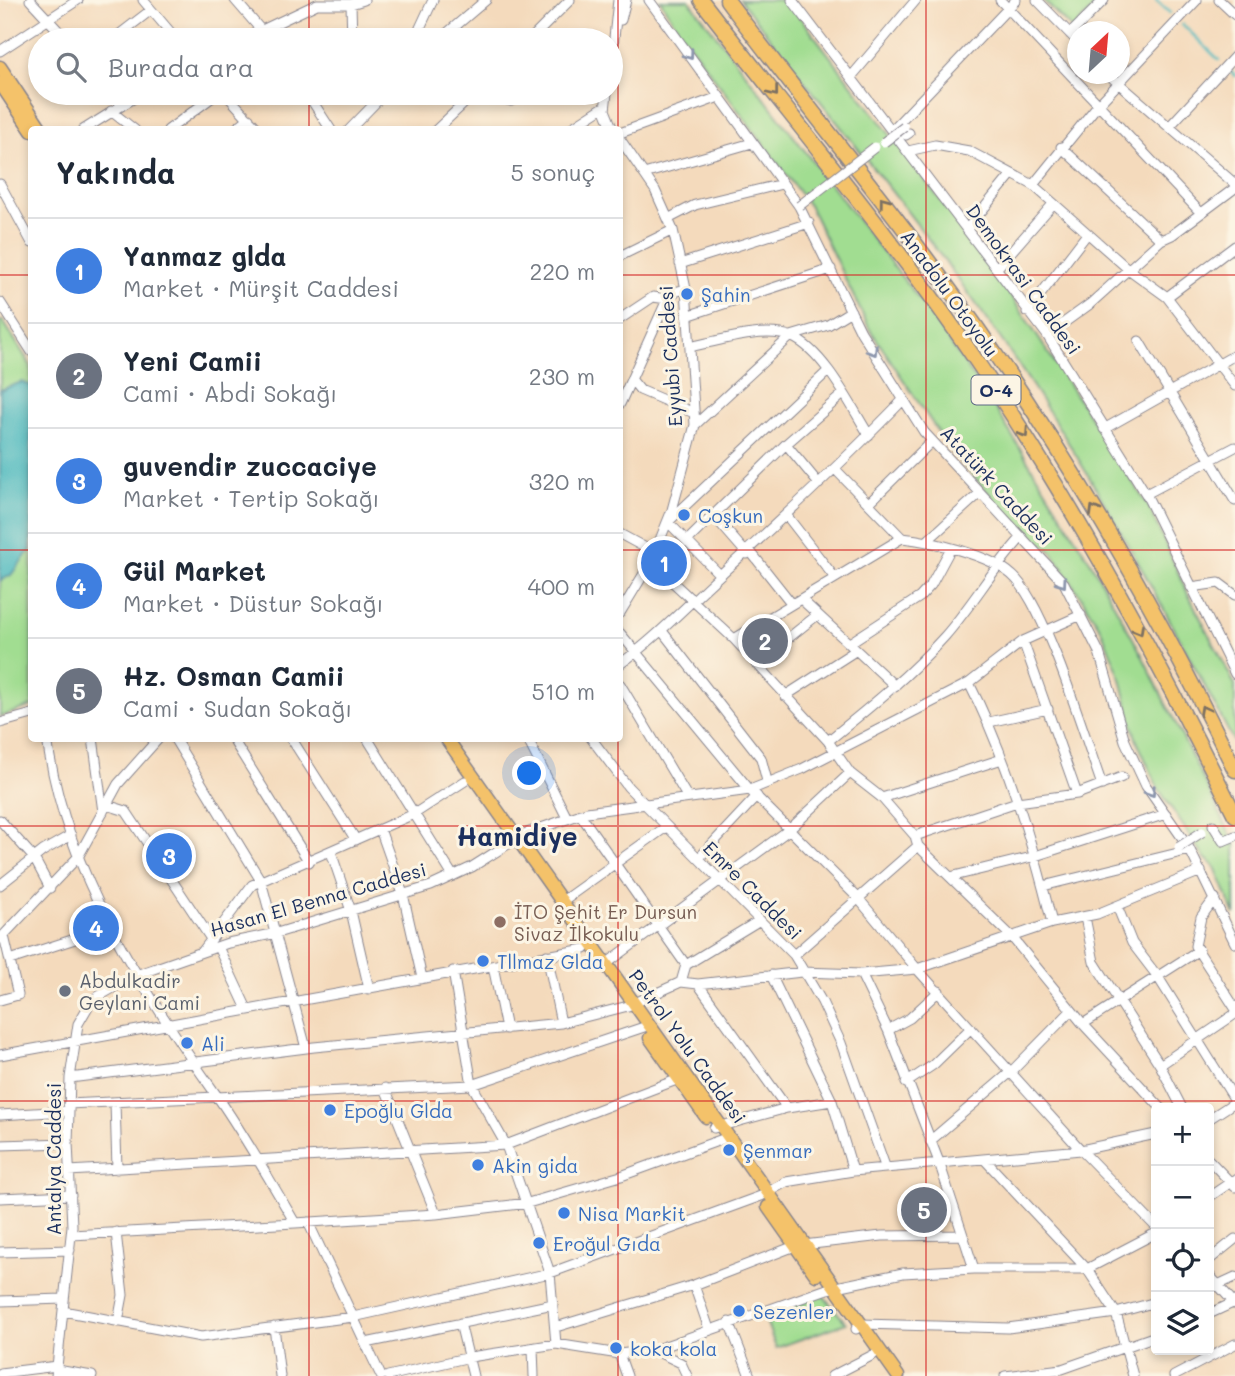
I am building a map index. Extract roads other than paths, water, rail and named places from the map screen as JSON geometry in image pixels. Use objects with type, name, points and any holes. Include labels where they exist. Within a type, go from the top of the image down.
[{"type":"highway","name":"Anadolu Otoyolu","points":[[701,0],[869,214],[1000,396],[1097,554],[1235,815]]},
{"type":"highway","name":"Anadolu Otoyolu","points":[[727,0],[884,202],[1014,383],[1094,510],[1235,770]]},
{"type":"main road","points":[[0,67],[39,126]]},
{"type":"main road","points":[[0,83],[4,97],[28,126]]},
{"type":"main road","name":"Petrol Yolu Caddesi","points":[[439,742],[465,781],[607,964],[643,1027],[679,1080],[718,1127],[723,1139],[764,1194]]},
{"type":"main road","name":"Petrol Yolu Caddesi","points":[[449,742],[585,949],[631,1005],[830,1289],[898,1376]]},
{"type":"main road","name":"Petrol Yolu Caddesi","points":[[859,1327],[873,1355],[888,1376]]},
{"type":"street","points":[[30,0],[56,28]]},
{"type":"street","points":[[34,28],[78,0]]},
{"type":"street","points":[[143,0],[167,28]]},
{"type":"street","points":[[235,0],[263,28]]},
{"type":"street","points":[[266,28],[316,2],[351,4],[364,0]]},
{"type":"street","points":[[420,28],[433,0]]},
{"type":"street","points":[[453,28],[486,0]]},
{"type":"street","points":[[542,28],[570,0]]},
{"type":"street","points":[[615,28],[618,0]]},
{"type":"street","points":[[617,28],[626,0]]},
{"type":"street","name":"Demokrasi Caddesi","points":[[792,0],[1047,335],[1146,494],[1235,674]]},
{"type":"street","points":[[851,77],[916,0]]},
{"type":"street","points":[[1000,0],[1012,3],[1097,106],[1200,212]]},
{"type":"street","points":[[1037,0],[1067,31]]},
{"type":"street","points":[[1083,21],[1104,0]]},
{"type":"street","points":[[1130,71],[1196,0]]},
{"type":"street","points":[[1219,0],[1235,15]]},
{"type":"street","name":"Atatürk Caddesi","points":[[653,1],[675,37],[799,206],[851,311],[932,442],[1064,583],[1099,652],[1125,741],[1146,786],[1190,850],[1235,943]]},
{"type":"street","points":[[892,130],[1012,3]]},
{"type":"street","points":[[351,4],[352,28]]},
{"type":"street","points":[[128,28],[151,10]]},
{"type":"street","points":[[0,51],[28,32]]},
{"type":"street","points":[[1168,127],[1235,56]]},
{"type":"street","points":[[1033,185],[1061,147],[1118,84],[1235,186],[1172,235],[1161,240],[1090,304],[1047,335]]},
{"type":"street","points":[[623,132],[719,97]]},
{"type":"street","points":[[89,126],[120,105]]},
{"type":"street","points":[[173,126],[202,105]]},
{"type":"street","points":[[236,105],[255,126]]},
{"type":"street","points":[[315,105],[328,126]]},
{"type":"street","points":[[353,126],[371,105]]},
{"type":"street","points":[[440,126],[460,105]]},
{"type":"street","points":[[574,126],[605,106],[612,126]]},
{"type":"street","points":[[111,111],[130,126]]},
{"type":"street","points":[[239,126],[248,118]]},
{"type":"street","points":[[799,206],[879,145],[906,132]]},
{"type":"street","name":"Eyyubi Caddesi","points":[[623,143],[644,174],[673,230],[685,289],[695,425],[668,522],[653,558],[623,608]]},
{"type":"street","points":[[644,174],[752,143]]},
{"type":"street","points":[[908,151],[935,145],[970,151],[1033,185],[1127,268],[1167,297],[1235,386]]},
{"type":"street","points":[[1061,147],[1161,240]]},
{"type":"street","points":[[967,229],[1011,175]]},
{"type":"street","points":[[0,184],[28,236]]},
{"type":"street","points":[[668,219],[695,205],[782,184]]},
{"type":"street","points":[[997,268],[1053,204]]},
{"type":"street","points":[[680,264],[809,223]]},
{"type":"street","points":[[623,255],[673,230]]},
{"type":"street","points":[[1027,312],[1087,234]]},
{"type":"street","points":[[1167,297],[1235,246]]},
{"type":"street","points":[[687,316],[831,269]]},
{"type":"street","points":[[623,397],[670,293],[685,289]]},
{"type":"street","points":[[623,317],[653,297],[667,299]]},
{"type":"street","points":[[1,307],[28,346]]},
{"type":"street","points":[[690,347],[743,335],[790,337],[828,325],[851,311]]},
{"type":"street","points":[[790,337],[808,347],[828,371],[869,435]]},
{"type":"street","points":[[695,425],[790,337]]},
{"type":"street","points":[[1139,341],[1235,501]]},
{"type":"street","points":[[1104,429],[1170,389],[1219,366],[1235,355]]},
{"type":"street","points":[[720,575],[668,522],[828,371]]},
{"type":"street","points":[[631,379],[640,390],[694,413]]},
{"type":"street","points":[[687,541],[786,444],[842,395]]},
{"type":"street","points":[[623,662],[662,631],[720,575],[749,552],[836,470],[904,399]]},
{"type":"street","points":[[870,502],[932,442]]},
{"type":"street","points":[[786,444],[820,484]]},
{"type":"street","points":[[1146,494],[1235,447]]},
{"type":"street","points":[[836,470],[870,502],[902,538]]},
{"type":"street","points":[[927,541],[980,493]]},
{"type":"street","points":[[713,515],[749,552],[792,604]]},
{"type":"street","points":[[787,516],[835,578]]},
{"type":"street","points":[[623,536],[653,558],[734,639],[828,741],[850,773],[882,799],[916,841],[1011,936],[1071,1011],[1156,1103]]},
{"type":"street","points":[[828,741],[895,686],[947,634],[995,566],[1022,537]]},
{"type":"street","points":[[734,639],[902,538],[927,541],[973,554],[1010,573],[1020,583],[1045,629],[1102,785]]},
{"type":"street","points":[[785,696],[920,597],[932,585],[951,548]]},
{"type":"street","points":[[1191,587],[1219,583],[1235,595]]},
{"type":"street","points":[[802,600],[816,616],[895,686]]},
{"type":"street","name":"Hasan El Benna Caddesi","points":[[136,975],[218,947],[351,911],[453,876],[513,841],[580,814],[688,797],[753,793],[767,781],[834,752],[970,683],[1023,641],[1081,615]]},
{"type":"street","points":[[756,664],[816,616]]},
{"type":"street","points":[[662,631],[761,758],[767,781]]},
{"type":"street","points":[[623,637],[753,793],[858,898],[917,969],[1081,1150],[1151,1222]]},
{"type":"street","points":[[1023,641],[1077,794]]},
{"type":"street","points":[[970,683],[989,722],[1017,802],[1052,923]]},
{"type":"street","points":[[623,689],[688,797]]},
{"type":"street","points":[[989,722],[1048,709]]},
{"type":"street","points":[[0,723],[28,715]]},
{"type":"street","points":[[48,742],[52,774],[78,857],[136,975],[191,1063],[217,1097],[295,1223]]},
{"type":"street","points":[[94,742],[105,808]]},
{"type":"street","points":[[0,1000],[18,995],[2,938],[78,857],[118,784],[155,742]]},
{"type":"street","points":[[176,742],[261,881],[306,1048]]},
{"type":"street","points":[[234,742],[309,862]]},
{"type":"street","points":[[294,742],[356,840]]},
{"type":"street","points":[[369,742],[453,876]]},
{"type":"street","points":[[529,742],[567,818]]},
{"type":"street","name":"Emre Caddesi","points":[[594,742],[628,787],[793,956],[822,1002],[841,1043],[886,1167]]},
{"type":"street","points":[[882,799],[1002,759]]},
{"type":"street","points":[[607,964],[722,882],[790,829],[850,773]]},
{"type":"street","points":[[793,956],[916,841],[1017,802],[1077,794],[1122,777]]},
{"type":"street","points":[[202,952],[252,885],[414,814],[465,781]]},
{"type":"street","points":[[699,858],[753,793]]},
{"type":"street","points":[[105,808],[126,811],[211,939]]},
{"type":"street","points":[[580,814],[686,965]]},
{"type":"street","points":[[950,877],[1032,857],[1166,814]]},
{"type":"street","points":[[0,820],[34,859],[50,888]]},
{"type":"street","points":[[1213,825],[1223,841],[1235,836]]},
{"type":"street","points":[[561,902],[666,827]]},
{"type":"street","points":[[380,829],[403,894],[422,978]]},
{"type":"street","points":[[1179,847],[1202,832]]},
{"type":"street","points":[[0,885],[71,835]]},
{"type":"street","points":[[1043,886],[1190,850]]},
{"type":"street","points":[[331,852],[351,911],[369,989]]},
{"type":"street","points":[[70,1078],[306,1048],[561,1023],[631,1005],[681,982],[698,984],[802,972],[861,974],[917,969],[1052,923],[1085,917],[1117,906],[1201,871]]},
{"type":"street","points":[[1214,898],[1196,929],[1195,946],[1235,1007]]},
{"type":"street","points":[[1117,906],[1132,943],[1158,977],[1235,1101],[1214,1116]]},
{"type":"street","points":[[1085,917],[1094,962],[1117,1003],[1160,1065],[1179,1103]]},
{"type":"street","points":[[681,982],[686,965],[760,920]]},
{"type":"street","points":[[10,960],[112,927]]},
{"type":"street","points":[[218,947],[247,1009]]},
{"type":"street","points":[[0,1055],[585,949]]},
{"type":"street","points":[[1083,1024],[1199,950]]},
{"type":"street","points":[[547,955],[561,1023]]},
{"type":"street","points":[[493,966],[506,1029]]},
{"type":"street","points":[[453,971],[472,1085],[506,1145],[550,1273],[556,1345]]},
{"type":"street","points":[[861,974],[888,1030],[906,1083],[939,1163],[974,1269]]},
{"type":"street","name":"Antalya Caddesi","points":[[57,1371],[71,1235],[68,1108],[74,1043],[78,1024],[92,1000],[136,975]]},
{"type":"street","points":[[771,975],[832,1101],[853,1171]]},
{"type":"street","points":[[698,984],[787,1108]]},
{"type":"street","points":[[888,1030],[910,1018],[939,991]]},
{"type":"street","points":[[930,1141],[1012,1071],[1071,1011]]},
{"type":"street","points":[[1160,1065],[1195,1038],[1235,1014]]},
{"type":"street","points":[[0,1115],[115,1102],[472,1085],[643,1027]]},
{"type":"street","points":[[906,1083],[933,1065],[971,1028]]},
{"type":"street","points":[[69,1171],[258,1162],[506,1145],[679,1080]]},
{"type":"street","points":[[385,1088],[436,1214]]},
{"type":"street","points":[[718,1127],[787,1108],[832,1101]]},
{"type":"street","points":[[115,1102],[117,1169]]},
{"type":"street","points":[[63,1311],[201,1338],[353,1317],[550,1273],[764,1194],[786,1182],[886,1167],[1081,1150],[1151,1134]]},
{"type":"street","points":[[71,1235],[436,1214],[528,1203],[621,1176],[723,1139]]},
{"type":"street","points":[[0,1145],[68,1143]]},
{"type":"street","points":[[984,1159],[1087,1269],[1116,1312],[1133,1376]]},
{"type":"street","points":[[1214,1165],[1233,1183],[1214,1194]]},
{"type":"street","points":[[0,1198],[71,1195]]},
{"type":"street","points":[[308,1222],[381,1376]]},
{"type":"street","points":[[116,1232],[123,1295],[118,1322]]},
{"type":"street","points":[[556,1327],[694,1285],[800,1245],[882,1236],[962,1235]]},
{"type":"street","points":[[388,1376],[470,1357],[556,1345],[619,1354],[654,1350],[830,1289],[903,1273],[974,1269],[1087,1269],[1151,1236]]},
{"type":"street","points":[[1214,1255],[1235,1239]]},
{"type":"street","points":[[0,1252],[70,1250]]},
{"type":"street","points":[[1214,1288],[1235,1277]]},
{"type":"street","points":[[1214,1280],[1235,1303],[1214,1312]]},
{"type":"street","points":[[694,1285],[709,1329]]},
{"type":"street","points":[[0,1301],[64,1299]]},
{"type":"street","points":[[366,1343],[553,1304]]},
{"type":"street","points":[[859,1327],[1008,1328],[1151,1304]]},
{"type":"street","points":[[729,1322],[750,1376]]},
{"type":"street","points":[[460,1323],[473,1376]]},
{"type":"street","points":[[274,1327],[280,1376]]},
{"type":"street","points":[[1005,1376],[1062,1369],[1151,1338]]},
{"type":"street","points":[[1181,1375],[1235,1344]]},
{"type":"street","points":[[533,1348],[534,1376]]},
{"type":"street","points":[[654,1350],[681,1363],[687,1376]]},
{"type":"street","points":[[619,1354],[627,1376]]},
{"type":"street","points":[[832,1376],[873,1355]]},
{"type":"street","points":[[0,1373],[57,1371],[92,1376]]},
{"type":"water","points":[[22,382],[28,385],[28,553],[11,575],[0,581],[0,390]]},
{"type":"waterway","points":[[1156,0],[1170,13]]},
{"type":"waterway","points":[[1182,24],[1219,60]]},
{"type":"waterway","points":[[1229,70],[1235,76]]},
{"type":"place","name":"Şahin","points":[[687,294]]},
{"type":"place","name":"Coşkun","points":[[684,515]]},
{"type":"place","name":"Yanmaz glda","points":[[664,563]]},
{"type":"place","name":"Yeni Camii","points":[[765,641]]},
{"type":"place","name":"guvendir zuccaciye","points":[[169,856]]},
{"type":"place","name":"İTO Şehit Er Dursun Sivaz İlkokulu","points":[[500,922]]},
{"type":"place","name":"Gül Market","points":[[96,928]]},
{"type":"place","name":"Tllmaz Glda","points":[[483,961]]},
{"type":"place","name":"Abdulkadir Geylani Cami","points":[[65,991]]},
{"type":"place","name":"Ali","points":[[187,1043]]},
{"type":"place","name":"Epoğlu Glda","points":[[330,1110]]},
{"type":"place","name":"Şenmar","points":[[729,1150]]},
{"type":"place","name":"Akin gida","points":[[478,1165]]},
{"type":"place","name":"Hz. Osman Camii","points":[[924,1210]]},
{"type":"place","name":"Nisa Markit","points":[[564,1213]]},
{"type":"place","name":"Eroğul Gıda","points":[[539,1243]]},
{"type":"place","name":"Sezenler","points":[[739,1311]]},
{"type":"place","name":"koka kola","points":[[616,1348]]},
{"type":"district","name":"Hamidiye","points":[[517,836]]}]
